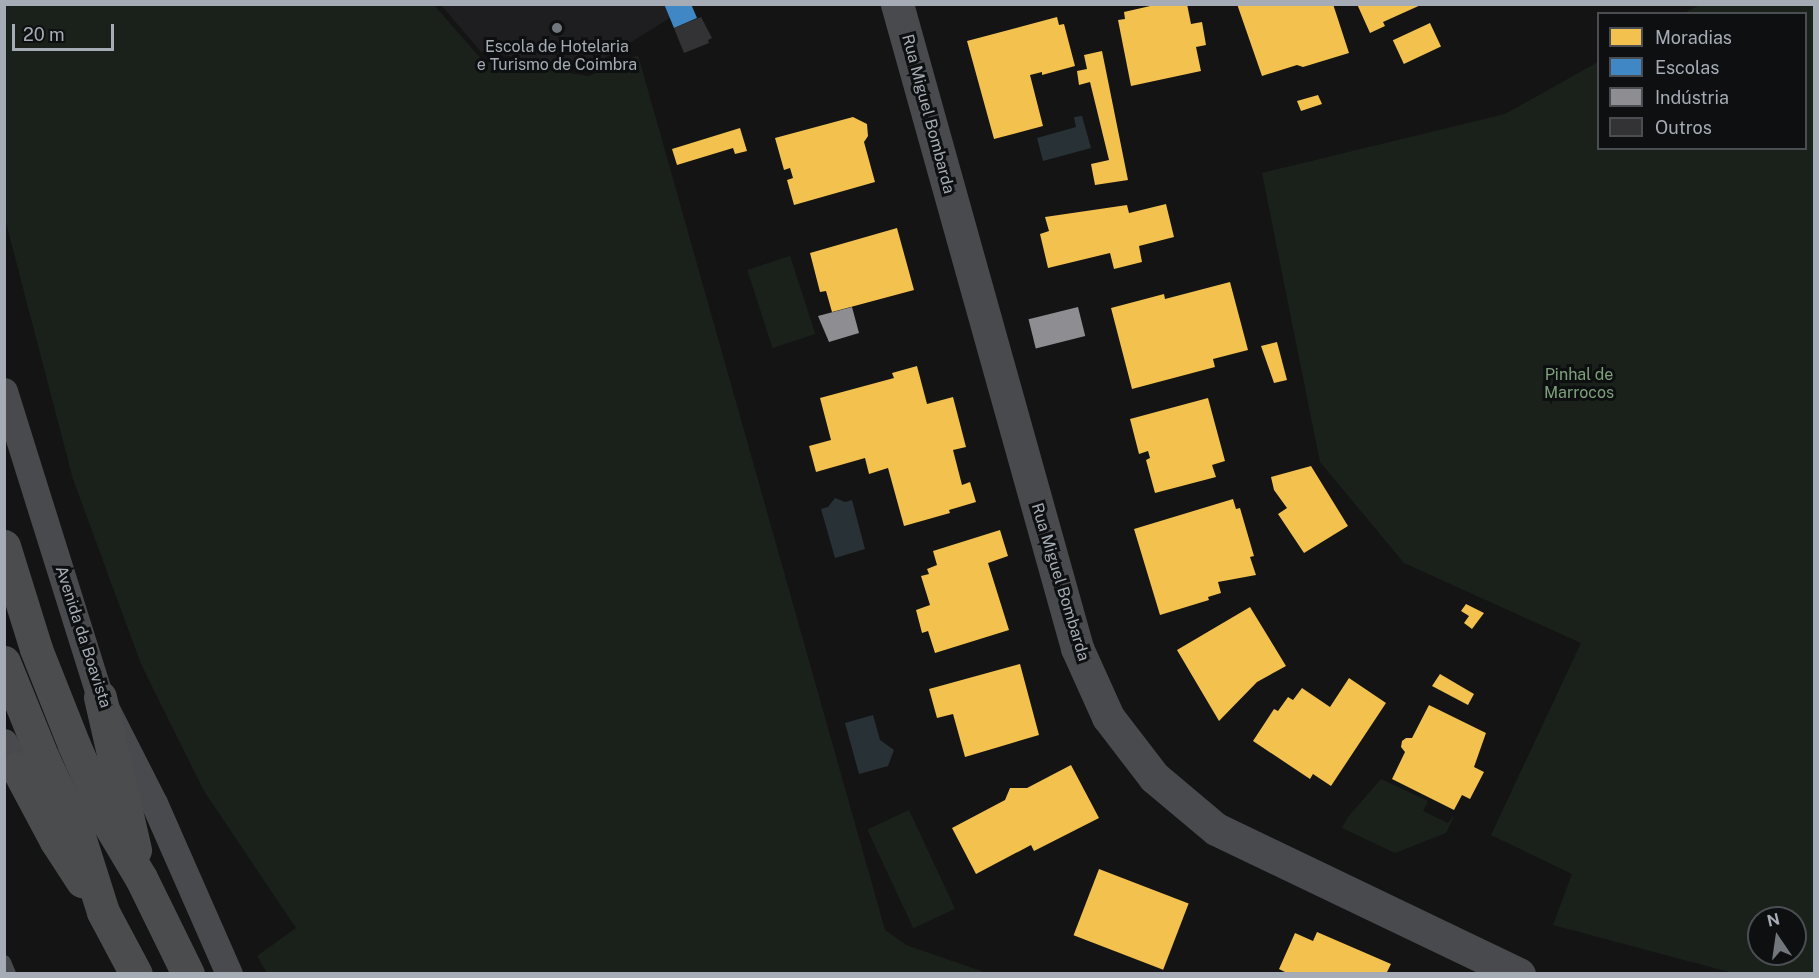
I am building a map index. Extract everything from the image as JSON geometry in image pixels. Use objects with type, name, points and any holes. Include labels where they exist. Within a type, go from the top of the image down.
[{"type":"highway","points":[[4,546],[36,649],[74,745],[107,821],[141,878],[188,974]]},
{"type":"highway","points":[[4,662],[43,758],[78,833],[103,912]]},
{"type":"highway","points":[[100,697],[141,878]]},
{"type":"highway","points":[[11,755],[56,841],[103,912],[136,974]]},
{"type":"street","name":"Rua Miguel Bombarda","points":[[897,4],[1077,648],[1108,717],[1154,777],[1216,829],[1519,974]]},
{"type":"street","name":"Avenida da Boavista","points":[[4,391],[100,697],[154,803],[229,974]]},
{"type":"lane","points":[[4,962],[9,974]]},
{"type":"shaded area","name":"Escola de Hotelaria e Turismo de Coimbra","points":[[441,5],[691,5],[589,68],[481,52]]},
{"type":"shaded area","points":[[1082,116],[1091,148],[1043,161],[1037,138],[1076,127],[1074,117]]},
{"type":"shaded area","points":[[835,498],[845,502],[852,500],[865,549],[835,558],[821,509],[828,507]]},
{"type":"shaded area","points":[[873,715],[880,740],[894,750],[888,766],[859,774],[845,723]]},
{"type":"green space","points":[[4,5],[434,5],[482,60],[589,76],[638,55],[885,930],[906,945],[987,973],[267,973],[257,956],[296,928],[204,791],[141,664],[73,479],[5,219]]},
{"type":"green space","name":"Pinhal de Marrocos","points":[[1700,5],[1814,5],[1814,973],[1733,973],[1553,925],[1572,874],[1491,835],[1581,643],[1404,563],[1320,462],[1262,173],[1505,114],[1597,63],[1597,150],[1807,150],[1807,12],[1686,12]]},
{"type":"green space","points":[[790,256],[815,334],[773,348],[747,270]]},
{"type":"green space","points":[[1381,779],[1428,801],[1423,811],[1448,823],[1455,814],[1446,833],[1395,853],[1342,828],[1348,817]]},
{"type":"green space","points":[[909,810],[955,909],[913,928],[867,829]]},
{"type":"building: Moradias","points":[[1159,4],[1187,4],[1191,24],[1202,22],[1206,45],[1196,47],[1201,71],[1131,86],[1118,20],[1125,19],[1124,12]]},
{"type":"building: Moradias","points":[[1237,4],[1333,4],[1349,53],[1262,76]]},
{"type":"building: Moradias","points":[[1357,4],[1423,4],[1383,22],[1385,26],[1370,33]]},
{"type":"building: Moradias","points":[[1057,17],[1059,25],[1064,24],[1075,66],[1042,75],[1042,72],[1030,75],[1043,126],[994,139],[967,41]]},
{"type":"building: Moradias","points":[[1430,23],[1441,47],[1404,64],[1393,40]]},
{"type":"building: Moradias","points":[[1102,51],[1128,180],[1095,185],[1091,164],[1109,160],[1090,82],[1079,85],[1077,71],[1087,69],[1084,55]]},
{"type":"building: Moradias","points":[[1318,95],[1322,104],[1301,111],[1297,101]]},
{"type":"building: Moradias","points":[[853,117],[867,124],[868,136],[864,142],[875,182],[794,205],[787,180],[793,178],[790,168],[784,170],[775,138]]},
{"type":"building: Moradias","points":[[740,128],[747,151],[735,154],[733,148],[677,165],[672,149]]},
{"type":"building: Moradias","points":[[1166,204],[1174,237],[1139,246],[1142,262],[1114,269],[1110,253],[1048,268],[1040,234],[1049,231],[1045,217],[1127,205],[1129,213]]},
{"type":"building: Moradias","points":[[897,228],[914,290],[832,312],[826,291],[820,292],[810,253]]},
{"type":"building: Moradias","points":[[1230,282],[1248,350],[1213,359],[1215,367],[1132,389],[1111,308],[1164,294],[1165,299]]},
{"type":"building: Moradias","points":[[1277,342],[1287,380],[1274,383],[1261,346]]},
{"type":"building: Moradias","points":[[917,366],[927,404],[953,397],[966,447],[953,450],[962,485],[970,482],[976,502],[949,510],[950,513],[904,526],[888,468],[869,474],[865,458],[816,472],[809,446],[831,440],[820,398],[894,378],[892,373]]},
{"type":"building: Moradias","points":[[1208,398],[1225,461],[1212,465],[1216,477],[1155,493],[1146,460],[1150,458],[1148,451],[1139,454],[1130,419]]},
{"type":"building: Moradias","points":[[1311,466],[1348,526],[1304,553],[1278,514],[1287,508],[1274,490],[1271,477]]},
{"type":"building: Moradias","points":[[1233,499],[1236,509],[1240,508],[1254,556],[1250,557],[1256,575],[1218,582],[1221,593],[1208,597],[1209,600],[1160,615],[1134,529]]},
{"type":"building: Moradias","points":[[1000,530],[1008,556],[988,563],[1009,630],[935,653],[928,631],[922,633],[916,610],[930,605],[921,576],[929,574],[927,569],[937,565],[933,551]]},
{"type":"building: Moradias","points":[[1466,604],[1484,613],[1472,629],[1464,623],[1469,616],[1461,611]]},
{"type":"building: Moradias","points":[[1250,607],[1286,666],[1257,682],[1219,721],[1177,650]]},
{"type":"building: Moradias","points":[[1020,664],[1039,735],[965,757],[953,714],[937,718],[929,689]]},
{"type":"building: Moradias","points":[[1440,674],[1474,694],[1468,705],[1432,686]]},
{"type":"building: Moradias","points":[[1349,678],[1386,703],[1331,786],[1313,774],[1310,779],[1253,741],[1274,709],[1278,711],[1288,697],[1293,700],[1302,688],[1330,707]]},
{"type":"building: Moradias","points":[[1429,705],[1486,733],[1474,767],[1484,772],[1470,799],[1462,795],[1454,810],[1392,779],[1405,752],[1401,747],[1402,741],[1412,738]]},
{"type":"building: Moradias","points":[[1071,765],[1099,818],[1034,851],[1031,845],[976,874],[952,828],[1005,800],[1010,788],[1027,788]]},
{"type":"building: Moradias","points":[[1099,869],[1189,903],[1163,970],[1074,935]]},
{"type":"building: Moradias","points":[[1317,932],[1391,964],[1386,974],[1289,974],[1279,969],[1295,933],[1313,941]]},
{"type":"building: Escolas","points":[[664,4],[691,4],[697,18],[674,28]]},
{"type":"building: Indústria","points":[[852,307],[859,333],[829,342],[818,316]]},
{"type":"building: Indústria","points":[[1078,307],[1085,336],[1036,348],[1029,319]]},
{"type":"building: Outros","points":[[701,17],[712,38],[708,40],[709,43],[684,53],[674,28]]},
{"type":"place","name":"Escola de Hotelaria e Turismo de Coimbra","points":[[557,28]]}]
